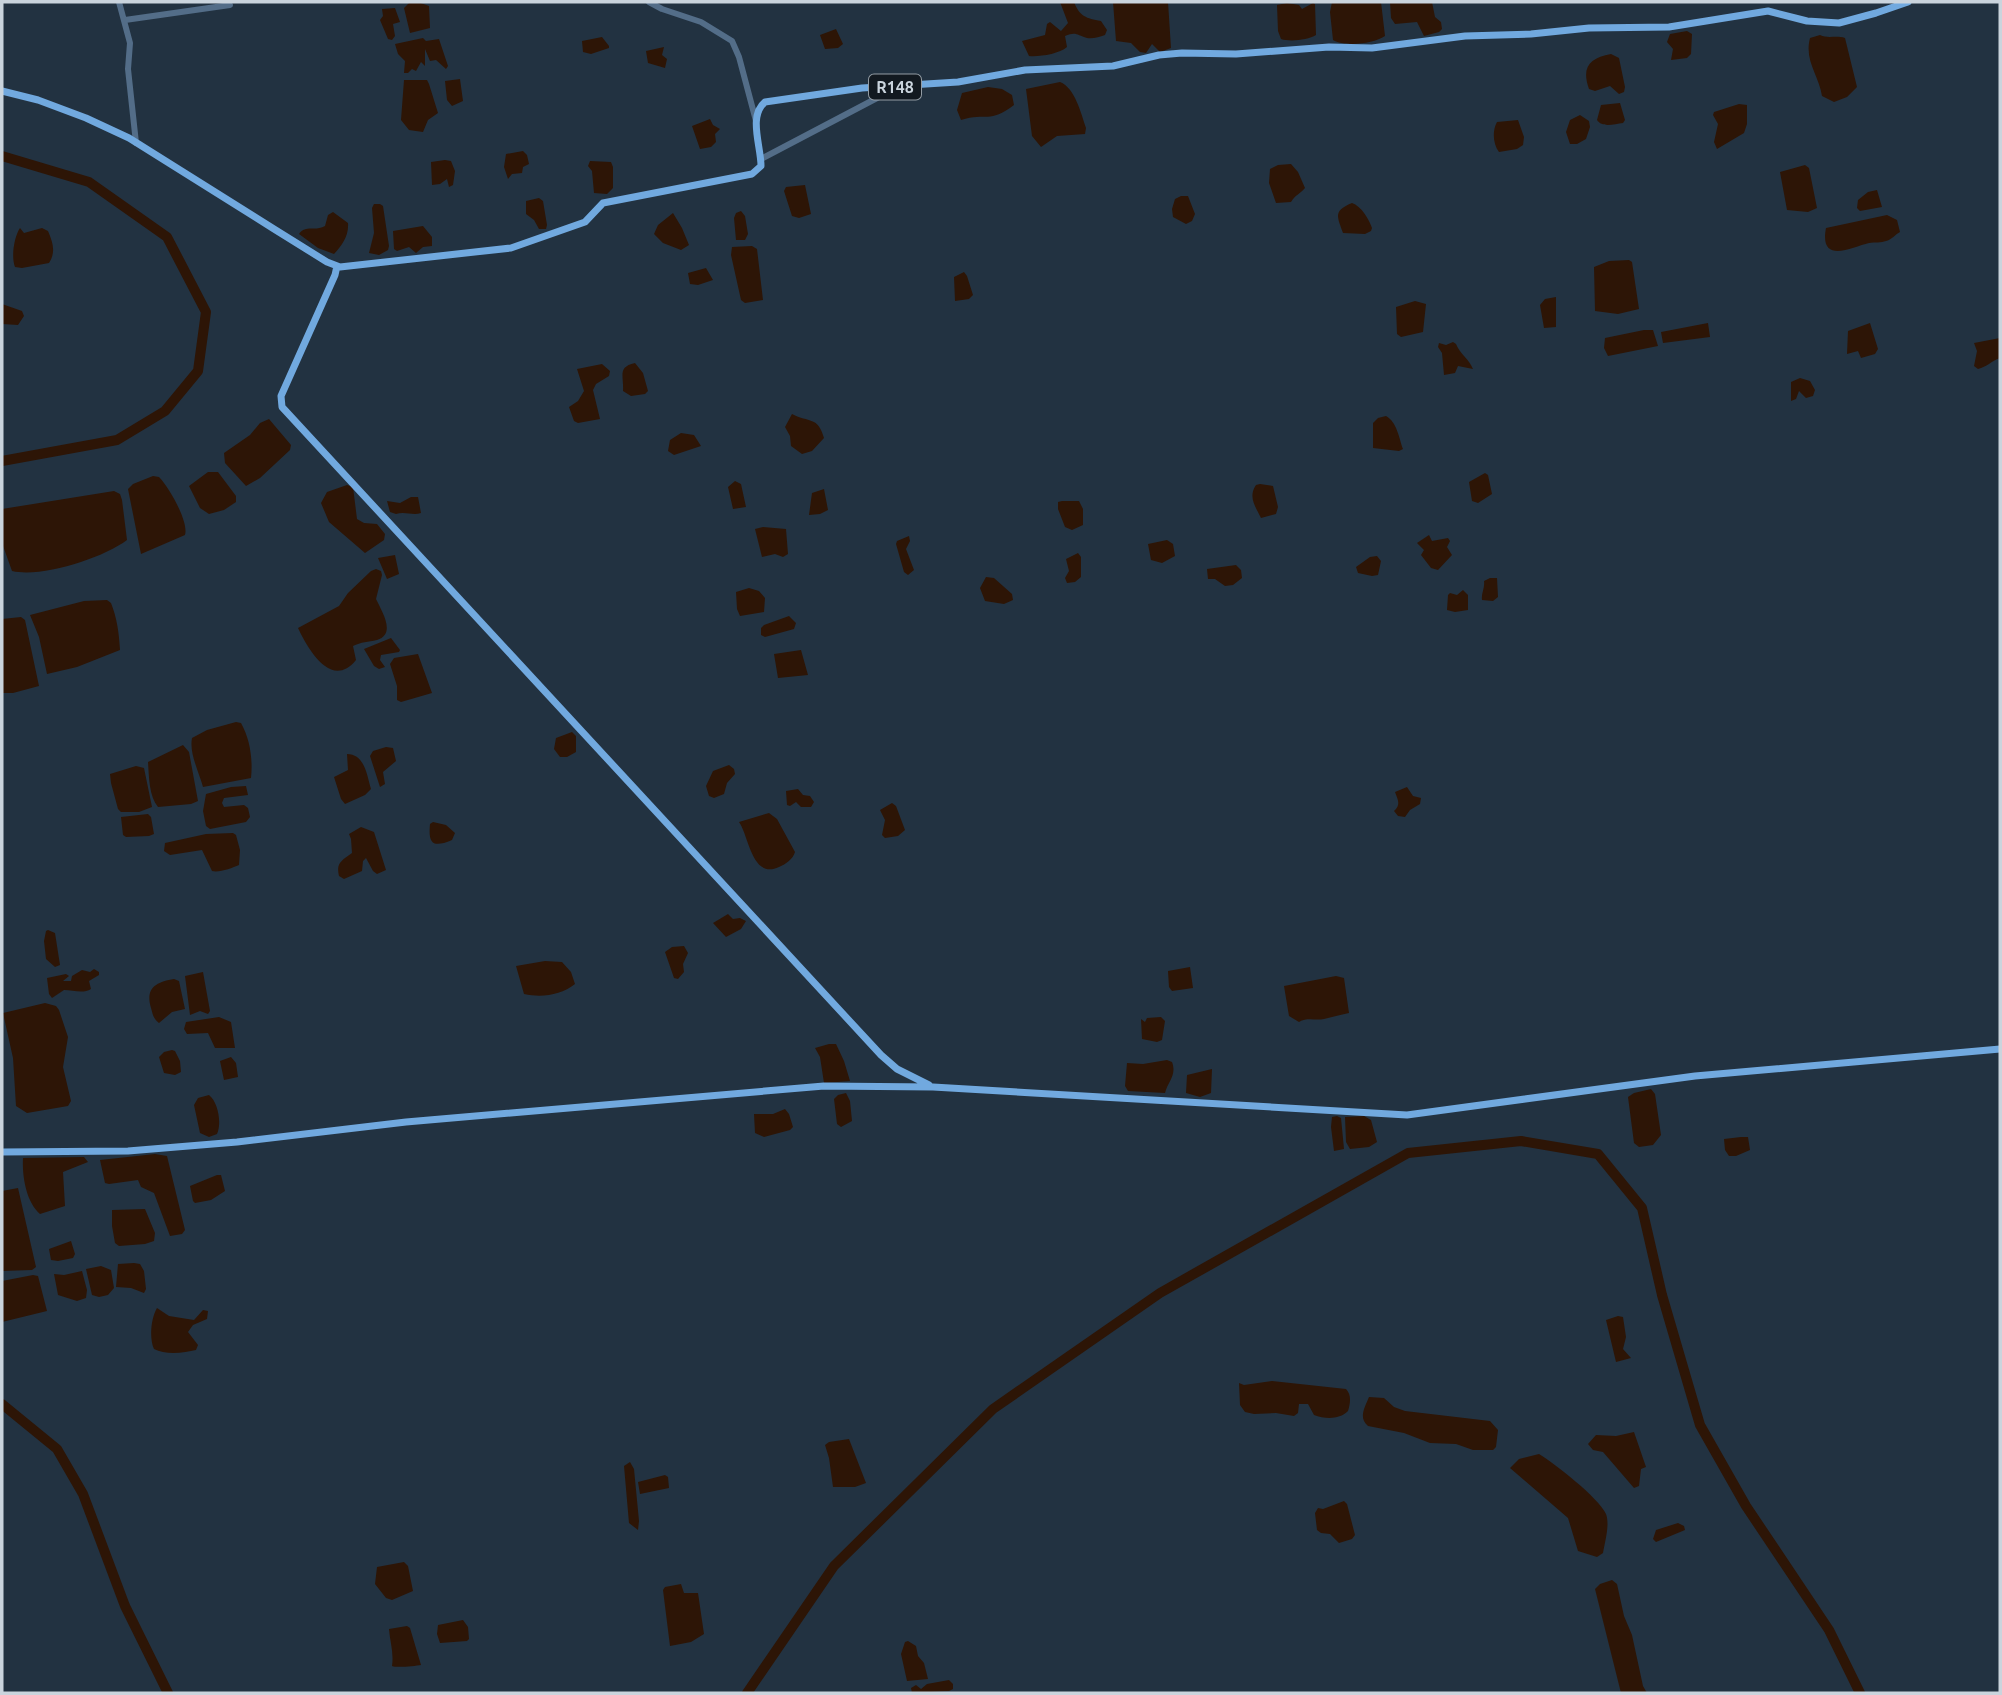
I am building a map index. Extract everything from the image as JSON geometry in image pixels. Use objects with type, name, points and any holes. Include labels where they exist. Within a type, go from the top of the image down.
[{"type":"main road","name":"R148","points":[[756,121],[759,107],[765,102],[862,88],[958,82],[1025,70],[1113,66],[1171,54],[1236,54],[1329,47],[1372,48],[1465,36],[1531,34],[1589,28],[1670,27],[1768,11],[1807,21],[1839,23],[1908,2]]},
{"type":"main road","points":[[2,92],[38,100],[86,118],[136,143],[337,266],[512,248],[585,222],[603,203],[752,174],[761,166],[756,121]]},
{"type":"main road","points":[[337,266],[281,396],[282,407],[881,1055],[897,1069],[933,1087]]},
{"type":"main road","points":[[2,1152],[141,1150],[237,1142],[406,1122],[824,1086],[933,1087],[1407,1115],[1695,1076],[2000,1049]]},
{"type":"street","points":[[119,2],[130,43],[128,69],[136,143]]},
{"type":"street","points":[[649,2],[701,22],[732,41],[739,57],[756,121]]},
{"type":"street","points":[[125,20],[230,5]]},
{"type":"street","points":[[761,159],[898,87]]},
{"type":"shaded area","points":[[410,2],[429,6],[430,28],[410,33],[404,8]]},
{"type":"shaded area","points":[[1060,2],[1074,2],[1084,16],[1101,21],[1107,30],[1105,35],[1089,38],[1072,34],[1065,36],[1067,47],[1049,54],[1029,56],[1022,41],[1045,35],[1050,22],[1061,31],[1068,23]]},
{"type":"shaded area","points":[[1113,2],[1168,2],[1171,48],[1160,52],[1152,44],[1146,53],[1140,52],[1131,43],[1116,41]]},
{"type":"shaded area","points":[[1332,2],[1381,2],[1385,36],[1359,44],[1333,40],[1330,12]]},
{"type":"shaded area","points":[[1390,2],[1432,2],[1435,17],[1441,22],[1442,29],[1424,36],[1417,22],[1395,24],[1391,18]]},
{"type":"shaded area","points":[[1315,4],[1316,35],[1299,40],[1281,39],[1277,5],[1299,5],[1302,9]]},
{"type":"shaded area","points":[[395,8],[400,22],[393,24],[395,36],[392,40],[388,39],[380,20],[383,16],[382,9]]},
{"type":"shaded area","points":[[836,29],[843,44],[838,48],[825,49],[820,35]]},
{"type":"shaded area","points":[[1687,31],[1692,34],[1691,54],[1687,58],[1671,60],[1673,49],[1667,42],[1670,34]]},
{"type":"shaded area","points":[[1820,35],[1845,38],[1857,87],[1847,97],[1834,102],[1822,96],[1810,61],[1810,38]]},
{"type":"shaded area","points":[[602,37],[609,48],[591,54],[583,52],[582,41]]},
{"type":"shaded area","points":[[423,38],[426,41],[439,39],[448,66],[446,69],[436,60],[430,61],[425,49],[425,66],[421,62],[416,71],[412,69],[404,73],[405,61],[398,54],[395,44]]},
{"type":"shaded area","points":[[664,47],[662,55],[667,59],[665,68],[648,63],[646,51]]},
{"type":"shaded area","points":[[1611,54],[1619,58],[1624,92],[1619,94],[1610,86],[1595,91],[1589,89],[1586,75],[1589,65],[1598,58]]},
{"type":"shaded area","points":[[460,79],[463,101],[452,106],[447,100],[445,81]]},
{"type":"shaded area","points":[[404,80],[427,80],[429,84],[438,113],[428,120],[423,132],[409,130],[401,120]]},
{"type":"shaded area","points":[[1060,82],[1070,90],[1077,102],[1086,128],[1085,134],[1057,136],[1041,147],[1032,136],[1026,89]]},
{"type":"shaded area","points":[[988,87],[1002,89],[1012,95],[1014,105],[993,116],[961,120],[957,110],[962,93]]},
{"type":"shaded area","points":[[1620,103],[1625,120],[1623,123],[1605,125],[1597,120],[1601,105]]},
{"type":"shaded area","points":[[1739,104],[1747,105],[1744,133],[1717,149],[1714,142],[1718,124],[1714,112]]},
{"type":"shaded area","points":[[1580,115],[1589,121],[1586,139],[1570,144],[1566,132],[1570,120]]},
{"type":"shaded area","points":[[710,119],[713,125],[720,129],[715,134],[716,142],[711,147],[700,149],[692,126]]},
{"type":"shaded area","points":[[1518,120],[1524,137],[1523,145],[1517,149],[1499,152],[1494,137],[1497,122]]},
{"type":"shaded area","points":[[523,151],[529,164],[523,167],[522,173],[512,174],[508,179],[504,167],[506,154]]},
{"type":"shaded area","points":[[451,161],[455,171],[453,185],[449,187],[447,179],[432,185],[431,162]]},
{"type":"shaded area","points":[[590,161],[611,162],[613,188],[607,194],[594,193],[592,171],[588,166]]},
{"type":"shaded area","points":[[1291,164],[1305,188],[1291,202],[1276,203],[1269,183],[1270,169]]},
{"type":"shaded area","points":[[1805,165],[1809,168],[1817,208],[1808,212],[1787,210],[1780,172]]},
{"type":"shaded area","points":[[805,185],[811,214],[799,218],[792,216],[784,191],[786,187]]},
{"type":"shaded area","points":[[1877,190],[1882,207],[1860,211],[1857,208],[1858,200],[1868,192]]},
{"type":"shaded area","points":[[1188,196],[1195,214],[1192,221],[1186,224],[1173,217],[1175,199]]},
{"type":"shaded area","points":[[539,198],[543,201],[546,229],[539,229],[534,220],[526,214],[526,201]]},
{"type":"shaded area","points":[[1352,203],[1364,213],[1371,231],[1365,234],[1343,233],[1338,215]]},
{"type":"shaded area","points":[[374,204],[383,206],[389,246],[388,250],[379,255],[369,253],[374,233]]},
{"type":"shaded area","points":[[741,211],[745,216],[748,234],[745,240],[736,240],[734,218],[736,213]]},
{"type":"shaded area","points":[[333,212],[348,223],[346,236],[334,254],[318,248],[299,234],[305,229],[325,226],[328,215]]},
{"type":"shaded area","points":[[673,213],[689,245],[681,250],[663,243],[654,234],[658,225]]},
{"type":"shaded area","points":[[1887,215],[1897,220],[1900,232],[1890,239],[1846,250],[1838,251],[1827,247],[1826,228]]},
{"type":"shaded area","points":[[423,226],[432,237],[432,246],[423,247],[416,253],[409,247],[397,251],[394,249],[393,231]]},
{"type":"shaded area","points":[[20,228],[24,233],[42,228],[48,231],[53,247],[49,263],[15,267],[14,247]]},
{"type":"shaded area","points":[[752,246],[757,249],[763,300],[745,303],[741,300],[731,255],[732,247]]},
{"type":"shaded area","points":[[1609,261],[1632,262],[1639,309],[1618,314],[1595,311],[1594,267]]},
{"type":"shaded area","points":[[706,268],[713,280],[698,285],[690,284],[688,273]]},
{"type":"shaded area","points":[[964,272],[973,295],[969,299],[955,301],[954,277]]},
{"type":"shaded area","points":[[1556,297],[1556,327],[1544,328],[1540,305],[1545,299]]},
{"type":"shaded area","points":[[1415,301],[1426,304],[1423,332],[1401,337],[1397,334],[1396,307]]},
{"type":"shaded area","points":[[2,304],[22,311],[24,316],[18,325],[2,324]]},
{"type":"shaded area","points":[[1708,323],[1710,337],[1663,343],[1661,332]]},
{"type":"shaded area","points":[[1870,323],[1878,349],[1875,354],[1861,358],[1858,351],[1847,354],[1848,331]]},
{"type":"shaded area","points":[[1653,330],[1658,346],[1608,356],[1604,348],[1605,338]]},
{"type":"shaded area","points":[[2000,338],[2000,358],[1978,369],[1974,366],[1977,351],[1974,343]]},
{"type":"shaded area","points":[[1453,342],[1473,369],[1458,366],[1455,373],[1444,375],[1439,343],[1446,345]]},
{"type":"shaded area","points":[[635,363],[643,373],[648,391],[631,396],[623,391],[623,373],[626,367]]},
{"type":"shaded area","points":[[602,364],[610,371],[609,376],[596,384],[593,390],[600,419],[578,423],[574,421],[569,407],[578,401],[584,391],[577,369]]},
{"type":"shaded area","points":[[1800,378],[1810,381],[1815,390],[1813,396],[1806,398],[1799,391],[1796,399],[1791,401],[1791,382]]},
{"type":"shaded area","points":[[792,414],[816,423],[822,431],[824,438],[812,451],[802,454],[791,446],[785,427]]},
{"type":"shaded area","points":[[1386,416],[1397,431],[1403,449],[1399,451],[1373,448],[1373,423]]},
{"type":"shaded area","points":[[269,419],[291,445],[290,450],[260,478],[246,486],[225,463],[224,453],[250,435],[260,423]]},
{"type":"shaded area","points":[[681,433],[694,435],[701,446],[674,455],[668,451],[670,440]]},
{"type":"shaded area","points":[[208,472],[218,472],[236,496],[236,502],[224,510],[209,514],[200,508],[189,486]]},
{"type":"shaded area","points":[[1485,473],[1488,475],[1492,494],[1478,503],[1472,501],[1469,482]]},
{"type":"shaded area","points":[[153,476],[159,477],[173,496],[184,522],[185,535],[141,554],[128,489],[133,484]]},
{"type":"shaded area","points":[[735,481],[741,484],[746,507],[733,509],[728,487]]},
{"type":"shaded area","points":[[347,485],[353,487],[357,519],[364,523],[377,524],[385,534],[384,540],[365,553],[329,522],[321,503],[327,492]]},
{"type":"shaded area","points":[[1256,485],[1273,486],[1278,507],[1276,514],[1261,518],[1252,498]]},
{"type":"shaded area","points":[[824,489],[828,510],[809,515],[812,493]]},
{"type":"shaded area","points":[[114,491],[120,494],[122,500],[127,540],[72,565],[39,572],[12,571],[2,543],[2,509]]},
{"type":"shaded area","points":[[411,497],[418,497],[421,513],[390,512],[387,501],[400,503]]},
{"type":"shaded area","points":[[1079,501],[1083,509],[1083,525],[1072,530],[1065,527],[1058,509],[1058,502]]},
{"type":"shaded area","points":[[755,529],[786,529],[788,554],[783,557],[775,554],[762,557]]},
{"type":"shaded area","points":[[1429,535],[1432,541],[1448,538],[1450,541],[1447,547],[1452,555],[1438,570],[1431,568],[1421,555],[1424,550],[1417,543]]},
{"type":"shaded area","points":[[909,536],[906,549],[914,570],[908,575],[904,572],[896,544]]},
{"type":"shaded area","points":[[1167,540],[1173,544],[1175,556],[1162,563],[1151,560],[1148,544]]},
{"type":"shaded area","points":[[1078,553],[1081,557],[1081,577],[1075,582],[1067,583],[1065,578],[1069,571],[1066,559]]},
{"type":"shaded area","points":[[395,555],[399,574],[387,579],[378,558]]},
{"type":"shaded area","points":[[1377,556],[1381,561],[1378,575],[1358,573],[1356,567],[1370,557]]},
{"type":"shaded area","points":[[1236,565],[1241,570],[1242,578],[1233,585],[1225,586],[1215,579],[1208,579],[1207,569]]},
{"type":"shaded area","points":[[376,569],[381,571],[382,575],[376,599],[386,621],[386,633],[377,640],[353,646],[356,660],[347,668],[338,671],[329,669],[314,655],[298,628],[339,606],[348,593]]},
{"type":"shaded area","points":[[986,577],[994,578],[1012,594],[1013,600],[1004,604],[985,601],[980,588]]},
{"type":"shaded area","points":[[1497,578],[1498,597],[1493,601],[1482,600],[1484,581]]},
{"type":"shaded area","points":[[749,588],[759,591],[765,598],[764,612],[740,616],[736,592]]},
{"type":"shaded area","points":[[1463,590],[1468,595],[1468,610],[1447,610],[1448,595],[1457,595]]},
{"type":"shaded area","points":[[107,600],[115,614],[120,650],[77,667],[47,674],[39,637],[30,615],[84,601]]},
{"type":"shaded area","points":[[789,616],[796,623],[794,629],[765,637],[761,635],[764,625]]},
{"type":"shaded area","points":[[21,617],[25,620],[39,686],[2,693],[2,619]]},
{"type":"shaded area","points":[[391,638],[400,650],[381,655],[380,660],[385,667],[379,669],[374,666],[364,649]]},
{"type":"shaded area","points":[[801,650],[808,675],[778,678],[774,654]]},
{"type":"shaded area","points":[[418,654],[432,693],[401,702],[397,700],[397,686],[390,664],[394,658]]},
{"type":"shaded area","points":[[241,723],[249,742],[251,778],[203,787],[193,756],[192,738],[207,730]]},
{"type":"shaded area","points":[[572,732],[576,736],[576,752],[560,757],[554,749],[556,738]]},
{"type":"shaded area","points":[[183,745],[189,752],[198,801],[158,807],[151,792],[148,762]]},
{"type":"shaded area","points":[[393,748],[396,761],[383,772],[385,784],[380,787],[370,756],[373,751]]},
{"type":"shaded area","points":[[347,754],[353,755],[361,762],[371,789],[365,795],[345,804],[334,777],[348,770]]},
{"type":"shaded area","points":[[729,765],[735,774],[727,783],[724,794],[714,798],[709,796],[706,786],[713,771]]},
{"type":"shaded area","points":[[136,766],[144,768],[152,807],[139,812],[121,812],[110,774]]},
{"type":"shaded area","points":[[246,786],[248,795],[224,798],[222,803],[224,807],[244,805],[248,808],[250,817],[246,822],[210,829],[206,826],[203,811],[206,794]]},
{"type":"shaded area","points":[[1407,787],[1413,796],[1421,798],[1420,804],[1405,817],[1398,816],[1394,811],[1398,804],[1395,792]]},
{"type":"shaded area","points":[[798,789],[803,795],[810,796],[814,802],[811,807],[801,807],[796,802],[787,805],[786,791]]},
{"type":"shaded area","points":[[892,803],[896,806],[905,830],[898,836],[885,838],[882,835],[885,820],[880,810]]},
{"type":"shaded area","points":[[769,813],[777,819],[795,852],[787,863],[770,869],[757,862],[739,822]]},
{"type":"shaded area","points":[[148,814],[154,834],[123,835],[121,817]]},
{"type":"shaded area","points":[[433,822],[446,825],[455,833],[452,840],[440,844],[433,842],[430,824]]},
{"type":"shaded area","points":[[361,827],[374,832],[386,870],[377,874],[366,858],[362,871],[344,879],[339,876],[338,868],[342,860],[352,853],[349,834]]},
{"type":"shaded area","points":[[233,833],[240,850],[239,865],[226,870],[212,871],[202,850],[170,855],[164,851],[165,843],[206,834]]},
{"type":"shaded area","points":[[728,914],[733,919],[746,921],[741,929],[726,937],[713,923]]},
{"type":"shaded area","points":[[48,930],[55,933],[60,965],[55,967],[46,959],[44,941]]},
{"type":"shaded area","points":[[684,946],[688,953],[683,964],[684,972],[678,979],[674,978],[665,952],[672,947]]},
{"type":"shaded area","points":[[545,961],[562,962],[571,972],[575,984],[551,995],[524,994],[516,966]]},
{"type":"shaded area","points":[[1190,967],[1193,988],[1172,991],[1169,987],[1168,971]]},
{"type":"shaded area","points":[[94,969],[99,975],[89,981],[91,989],[81,992],[64,990],[52,998],[49,994],[47,978],[66,974],[69,976],[63,981],[71,981],[72,976],[82,970],[90,972]]},
{"type":"shaded area","points":[[203,972],[210,1011],[208,1014],[200,1011],[190,1015],[185,976]]},
{"type":"shaded area","points":[[1336,976],[1344,978],[1349,1013],[1299,1022],[1289,1016],[1284,986]]},
{"type":"shaded area","points":[[174,979],[179,981],[185,1009],[172,1012],[159,1023],[151,1008],[151,991],[157,984]]},
{"type":"shaded area","points":[[45,1003],[56,1006],[59,1010],[68,1037],[63,1067],[71,1101],[68,1106],[27,1113],[16,1106],[13,1058],[3,1013]]},
{"type":"shaded area","points":[[219,1017],[231,1022],[235,1048],[215,1048],[208,1033],[187,1034],[184,1029],[186,1022]]},
{"type":"shaded area","points":[[1161,1017],[1165,1021],[1162,1040],[1157,1042],[1142,1039],[1141,1019],[1145,1022],[1147,1018]]},
{"type":"shaded area","points":[[836,1044],[850,1081],[824,1083],[820,1057],[815,1048]]},
{"type":"shaded area","points":[[172,1050],[180,1061],[181,1072],[175,1075],[164,1073],[159,1057]]},
{"type":"shaded area","points":[[231,1057],[236,1063],[238,1077],[224,1080],[220,1061]]},
{"type":"shaded area","points":[[1167,1060],[1172,1062],[1173,1071],[1165,1093],[1128,1091],[1125,1086],[1127,1063],[1143,1064]]},
{"type":"shaded area","points":[[1212,1069],[1211,1093],[1200,1097],[1186,1093],[1187,1075]]},
{"type":"shaded area","points":[[1651,1089],[1655,1094],[1661,1135],[1653,1145],[1639,1147],[1634,1143],[1628,1097]]},
{"type":"shaded area","points":[[846,1093],[850,1101],[852,1121],[841,1127],[837,1124],[834,1099]]},
{"type":"shaded area","points":[[209,1095],[217,1108],[219,1124],[217,1134],[209,1137],[200,1133],[194,1105],[198,1098]]},
{"type":"shaded area","points":[[785,1109],[793,1127],[790,1130],[764,1137],[755,1133],[754,1114],[773,1114]]},
{"type":"shaded area","points":[[1364,1116],[1371,1120],[1377,1142],[1369,1147],[1350,1149],[1346,1142],[1345,1117]]},
{"type":"shaded area","points":[[1332,1117],[1341,1118],[1344,1149],[1334,1151],[1331,1127]]},
{"type":"shaded area","points":[[1748,1137],[1750,1150],[1729,1156],[1725,1150],[1724,1139]]},
{"type":"shaded area","points":[[155,1154],[167,1156],[185,1230],[182,1234],[170,1236],[154,1193],[141,1187],[138,1180],[105,1183],[100,1160]]},
{"type":"shaded area","points":[[84,1157],[88,1162],[63,1172],[65,1206],[40,1214],[31,1203],[26,1188],[23,1158]]},
{"type":"shaded area","points":[[221,1175],[225,1191],[211,1200],[195,1203],[190,1186]]},
{"type":"shaded area","points":[[18,1188],[36,1267],[32,1270],[3,1271],[2,1191]]},
{"type":"shaded area","points":[[145,1209],[155,1233],[154,1241],[119,1246],[115,1243],[112,1210]]},
{"type":"shaded area","points":[[71,1241],[75,1254],[73,1258],[51,1260],[49,1249]]},
{"type":"shaded area","points":[[118,1264],[140,1264],[144,1271],[144,1293],[131,1288],[116,1287]]},
{"type":"shaded area","points":[[101,1266],[111,1270],[114,1288],[108,1295],[99,1297],[92,1295],[86,1269]]},
{"type":"shaded area","points":[[82,1271],[87,1290],[86,1298],[77,1301],[58,1295],[54,1274]]},
{"type":"shaded area","points":[[38,1276],[47,1311],[2,1322],[2,1281]]},
{"type":"shaded area","points":[[157,1308],[169,1316],[194,1320],[203,1310],[208,1311],[207,1319],[193,1325],[188,1332],[198,1345],[196,1350],[169,1353],[154,1349],[151,1328]]},
{"type":"shaded area","points":[[1623,1317],[1626,1337],[1623,1349],[1631,1358],[1616,1362],[1606,1320]]},
{"type":"shaded area","points":[[1272,1381],[1346,1389],[1350,1397],[1348,1411],[1332,1418],[1323,1417],[1314,1415],[1308,1404],[1299,1404],[1298,1413],[1294,1416],[1245,1412],[1240,1405],[1239,1383],[1244,1385]]},
{"type":"shaded area","points":[[1369,1397],[1384,1398],[1394,1407],[1405,1411],[1490,1421],[1498,1430],[1496,1447],[1493,1450],[1473,1450],[1456,1444],[1430,1443],[1404,1433],[1368,1426],[1363,1416]]},
{"type":"shaded area","points":[[1634,1432],[1646,1467],[1641,1469],[1639,1486],[1634,1488],[1603,1452],[1593,1450],[1588,1444],[1596,1435],[1616,1436]]},
{"type":"shaded area","points":[[849,1439],[866,1483],[855,1487],[833,1487],[825,1445]]},
{"type":"shaded area","points":[[1539,1454],[1586,1490],[1606,1514],[1603,1553],[1597,1557],[1578,1551],[1568,1518],[1510,1468],[1519,1459]]},
{"type":"shaded area","points":[[630,1462],[634,1469],[638,1530],[629,1523],[624,1466]]},
{"type":"shaded area","points":[[665,1475],[668,1477],[669,1488],[640,1494],[638,1482]]},
{"type":"shaded area","points":[[1344,1501],[1355,1535],[1352,1539],[1339,1543],[1330,1534],[1317,1530],[1315,1513],[1318,1508],[1323,1509]]},
{"type":"shaded area","points":[[1678,1523],[1684,1526],[1685,1530],[1656,1542],[1653,1539],[1656,1530]]},
{"type":"shaded area","points":[[404,1562],[408,1566],[413,1591],[392,1600],[386,1598],[375,1584],[377,1567]]},
{"type":"shaded area","points":[[1612,1580],[1617,1584],[1647,1693],[1621,1693],[1595,1589]]},
{"type":"shaded area","points":[[681,1584],[684,1593],[698,1593],[704,1634],[691,1642],[670,1646],[663,1590],[665,1587]]},
{"type":"shaded area","points":[[463,1620],[468,1627],[467,1641],[440,1643],[438,1625]]},
{"type":"shaded area","points":[[407,1626],[410,1628],[421,1665],[392,1666],[389,1629]]},
{"type":"shaded area","points":[[905,1642],[916,1646],[928,1679],[907,1681],[901,1654]]},
{"type":"shaded area","points":[[949,1680],[953,1689],[949,1691],[912,1693],[911,1688],[916,1685],[921,1689],[927,1684]]},
{"type":"waterway","points":[[2,156],[89,182],[167,237],[206,312],[198,371],[165,411],[117,440],[2,461]]},
{"type":"waterway","points":[[747,1693],[834,1566],[993,1409],[1160,1293],[1408,1153],[1521,1141],[1598,1154],[1642,1208],[1662,1295],[1700,1425],[1746,1506],[1829,1630],[1860,1693]]},
{"type":"waterway","points":[[2,1404],[57,1449],[83,1494],[125,1606],[168,1693]]}]
